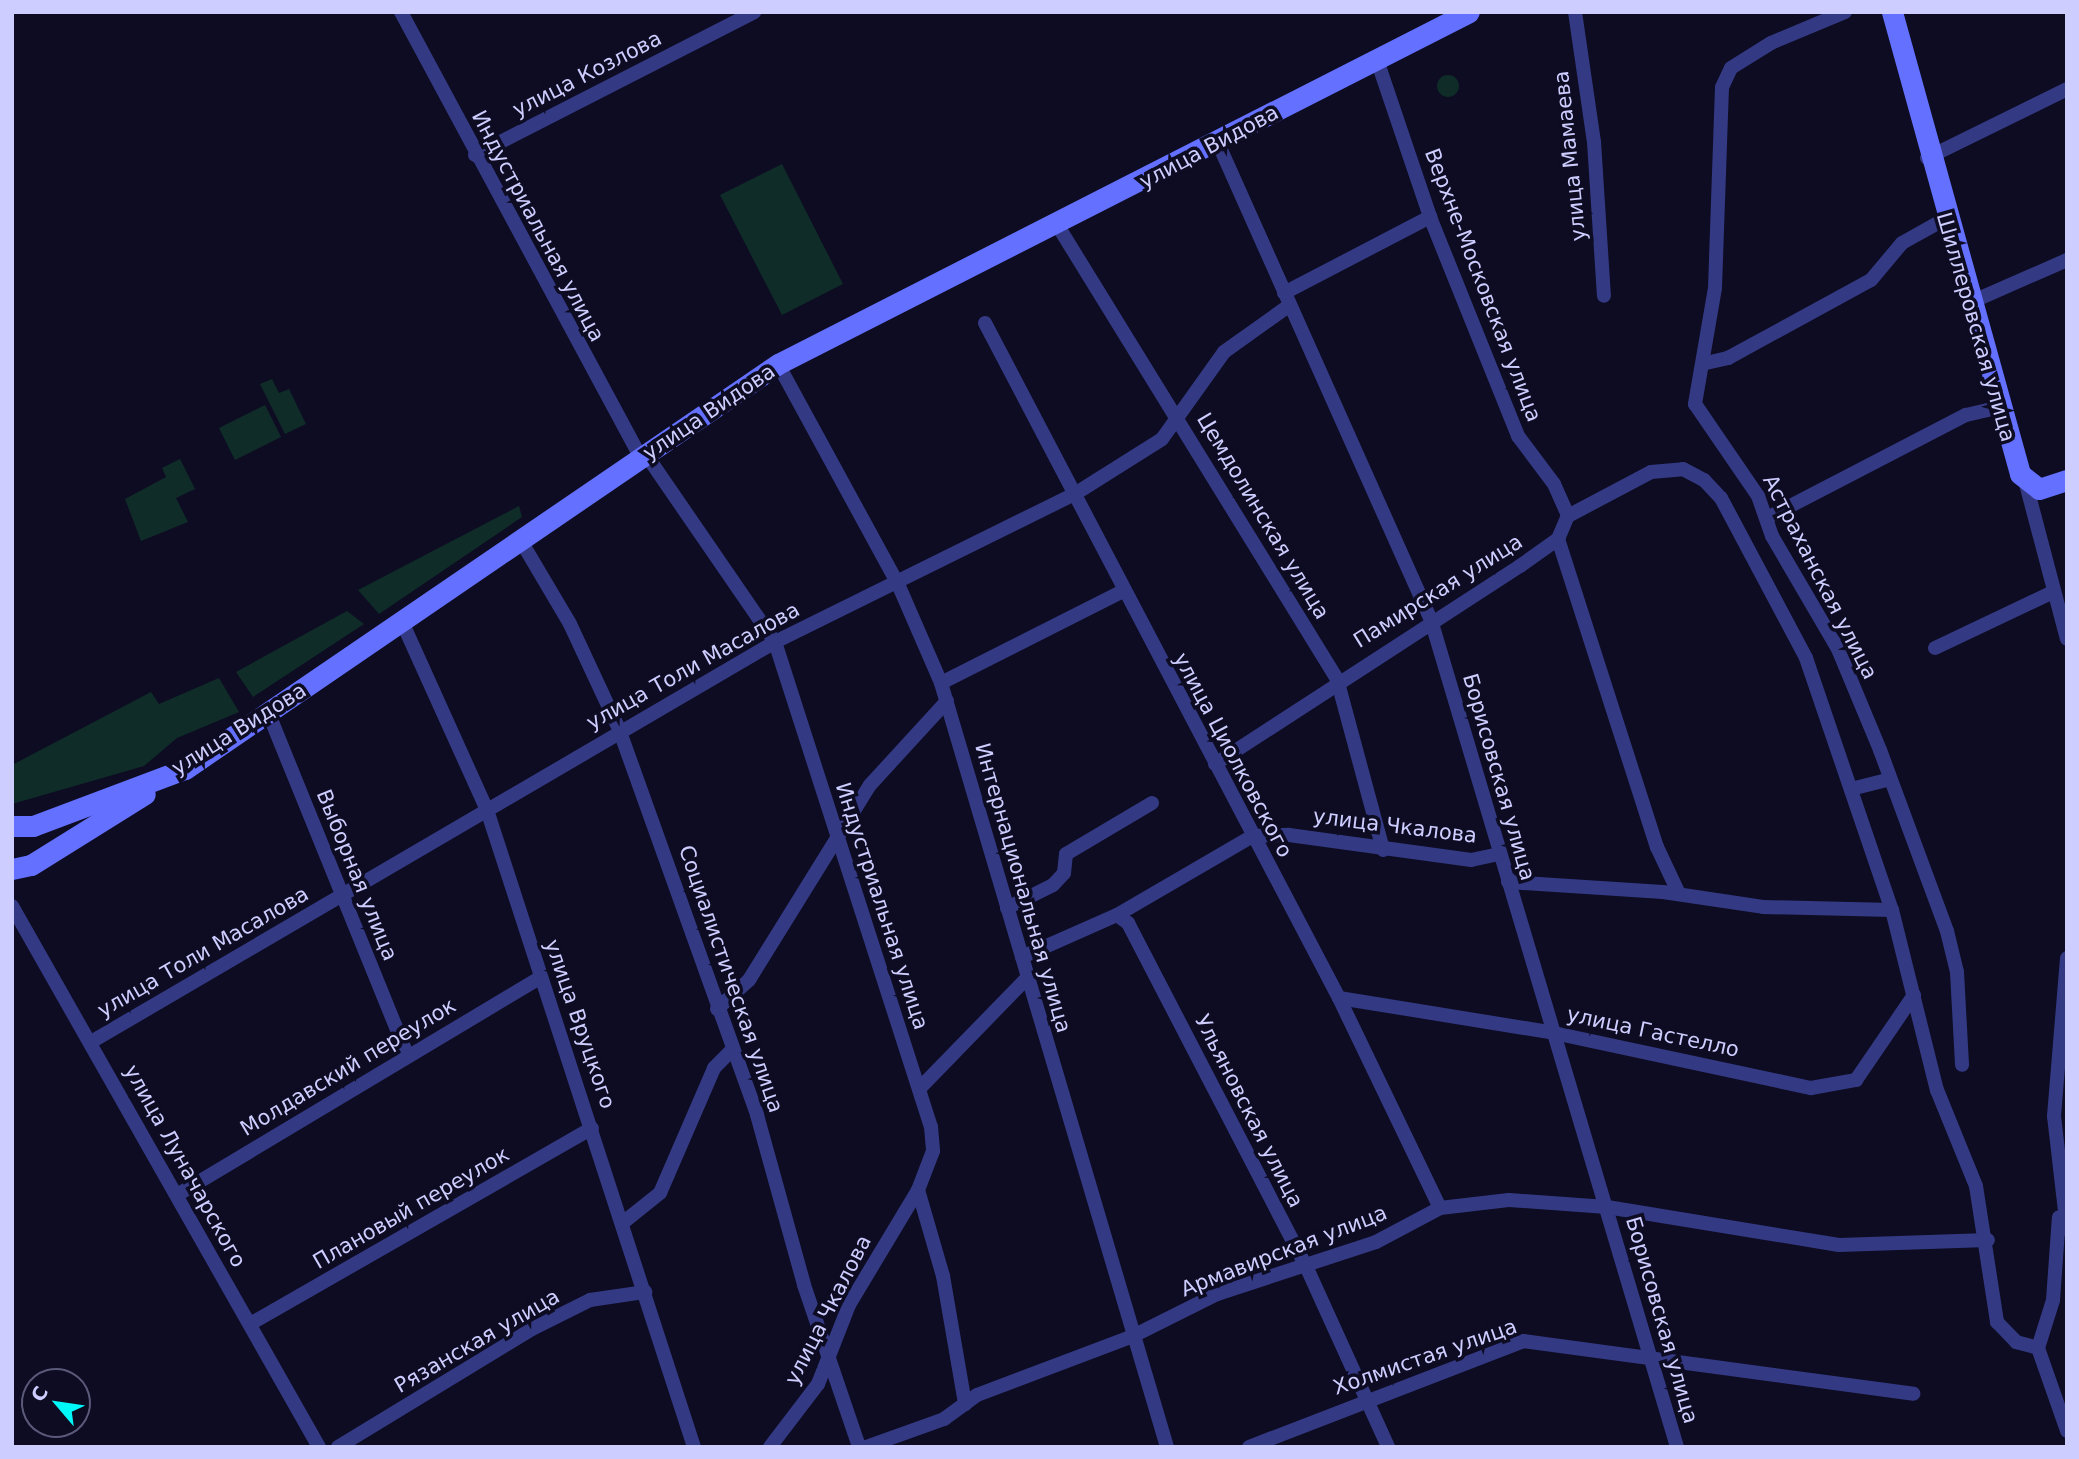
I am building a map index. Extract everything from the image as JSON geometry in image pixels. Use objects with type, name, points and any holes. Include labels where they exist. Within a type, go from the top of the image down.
[{"type":"street","name":"Индустриальная улица","points":[[401,12],[475,155],[644,457],[775,642],[836,842],[919,1089],[933,1151],[918,1190]]},
{"type":"street","name":"улица Козлова","points":[[475,155],[755,12]]},
{"type":"street","name":"улица Видова","points":[[12,826],[33,826],[185,769],[403,624],[778,364],[1058,226],[1469,12]]},
{"type":"street","name":"улица Мамаева","points":[[1575,12],[1594,142],[1604,296]]},
{"type":"street","name":"Астраханская улица","points":[[1845,12],[1731,68],[1722,88],[1706,363],[1695,404],[1769,517],[1772,536],[1838,649],[1947,930],[1957,972],[1962,1065]]},
{"type":"street","name":"Шиллеровская улица","points":[[1892,12],[1927,158],[2000,407],[2026,484],[2067,639]]},
{"type":"street","name":"Верхне-Московская улица","points":[[1377,60],[1430,217],[1518,436],[1554,484],[1568,516]]},
{"type":"street","points":[[1927,158],[2067,89]]},
{"type":"street","name":"Борисовская улица","points":[[1218,143],[1431,620],[1677,1447]]},
{"type":"street","name":"улица Толи Масалова","points":[[91,1042],[487,810],[619,729],[775,642],[898,584],[1078,492],[1163,439],[1224,352],[1287,299],[1430,217]]},
{"type":"street","points":[[1706,363],[1728,358],[1871,280],[1902,243],[1945,219]]},
{"type":"street","name":"Цемдолинская улица","points":[[1058,226],[1179,416],[1337,679],[1383,849]]},
{"type":"street","points":[[1969,303],[2067,260]]},
{"type":"street","name":"улица Циолковского","points":[[985,323],[1078,492],[1123,591],[1339,998],[1440,1208]]},
{"type":"street","name":"Интернациональная улица","points":[[778,364],[898,584],[941,683],[1167,1447]]},
{"type":"street","points":[[1769,517],[1966,415],[2000,407]]},
{"type":"street","points":[[1679,894],[1657,847],[1558,539],[1568,516],[1651,472],[1683,468],[1721,498],[1806,658],[1892,910],[1937,1090],[1976,1186],[1988,1240],[1997,1322],[2016,1342],[2038,1348]]},
{"type":"street","points":[[2026,484],[2039,489],[2067,480]]},
{"type":"street","name":"Памирская улица","points":[[1214,764],[1337,679],[1558,539]]},
{"type":"street","name":"Социалистическая улица","points":[[521,541],[570,624],[619,729],[732,1050],[859,1447]]},
{"type":"street","points":[[941,683],[1123,591]]},
{"type":"street","points":[[1935,648],[2053,592]]},
{"type":"street","name":"улица Вруцкого","points":[[403,624],[487,810],[625,1222],[694,1447]]},
{"type":"street","points":[[717,1009],[750,980],[870,785],[947,701]]},
{"type":"street","name":"Выборная улица","points":[[268,712],[407,1054]]},
{"type":"street","points":[[12,869],[30,865],[185,769]]},
{"type":"street","points":[[1851,789],[1888,780]]},
{"type":"street","points":[[1007,908],[1053,885],[1064,873],[1066,855],[1152,803]]},
{"type":"street","name":"улица Чкалова","points":[[1022,957],[1117,915],[1253,836],[1289,835],[1471,860],[1500,855]]},
{"type":"street","points":[[1508,882],[1679,894],[1763,907],[1892,910]]},
{"type":"street","name":"улица Луначарского","points":[[12,906],[319,1447]]},
{"type":"street","name":"Ульяновская улица","points":[[1117,915],[1128,922],[1306,1266],[1388,1447]]},
{"type":"street","points":[[2067,958],[2054,1116],[2061,1199],[2067,1229]]},
{"type":"street","name":"Молдавский переулок","points":[[177,1195],[407,1054],[541,977]]},
{"type":"street","points":[[919,1089],[1027,978]]},
{"type":"street","name":"улица Гастелло","points":[[1339,998],[1554,1033],[1811,1088],[1856,1080],[1871,1065],[1914,995]]},
{"type":"street","points":[[625,1222],[660,1193],[715,1068],[732,1050]]},
{"type":"street","name":"Плановый переулок","points":[[250,1324],[592,1128]]},
{"type":"street","points":[[918,1190],[943,1276],[965,1404]]},
{"type":"street","name":"улица Чкалова","points":[[770,1447],[830,1357],[849,1305],[918,1190]]},
{"type":"street","points":[[2061,1199],[2053,1300],[2038,1348],[2067,1431]]},
{"type":"street","name":"Армавирская улица","points":[[866,1447],[944,1419],[965,1404],[1133,1336],[1217,1294],[1376,1242],[1440,1208],[1509,1200],[1606,1207],[1839,1245],[1988,1240]]},
{"type":"street","name":"Рязанская улица","points":[[338,1447],[533,1329],[590,1300],[645,1292]]},
{"type":"street","name":"Холмистая улица","points":[[1249,1447],[1365,1399],[1523,1341],[1653,1362],[1913,1394]]},
{"type":"green space","points":[[1444,75],[1452,75],[1459,82],[1459,90],[1452,97],[1444,97],[1437,90],[1437,82]]},
{"type":"green space","points":[[782,164],[843,284],[782,315],[720,195]]},
{"type":"green space","points":[[272,379],[279,393],[289,389],[306,424],[285,434],[260,384]]},
{"type":"green space","points":[[265,405],[281,437],[235,460],[219,428]]},
{"type":"green space","points":[[180,459],[195,489],[176,498],[188,522],[141,541],[125,499],[166,477],[162,468]]},
{"type":"green space","points":[[519,506],[522,517],[379,614],[358,590]]},
{"type":"green space","points":[[347,611],[364,624],[253,697],[236,672]]},
{"type":"green space","points":[[219,678],[239,712],[177,738],[144,766],[12,804],[12,765],[151,692],[159,704]]}]
